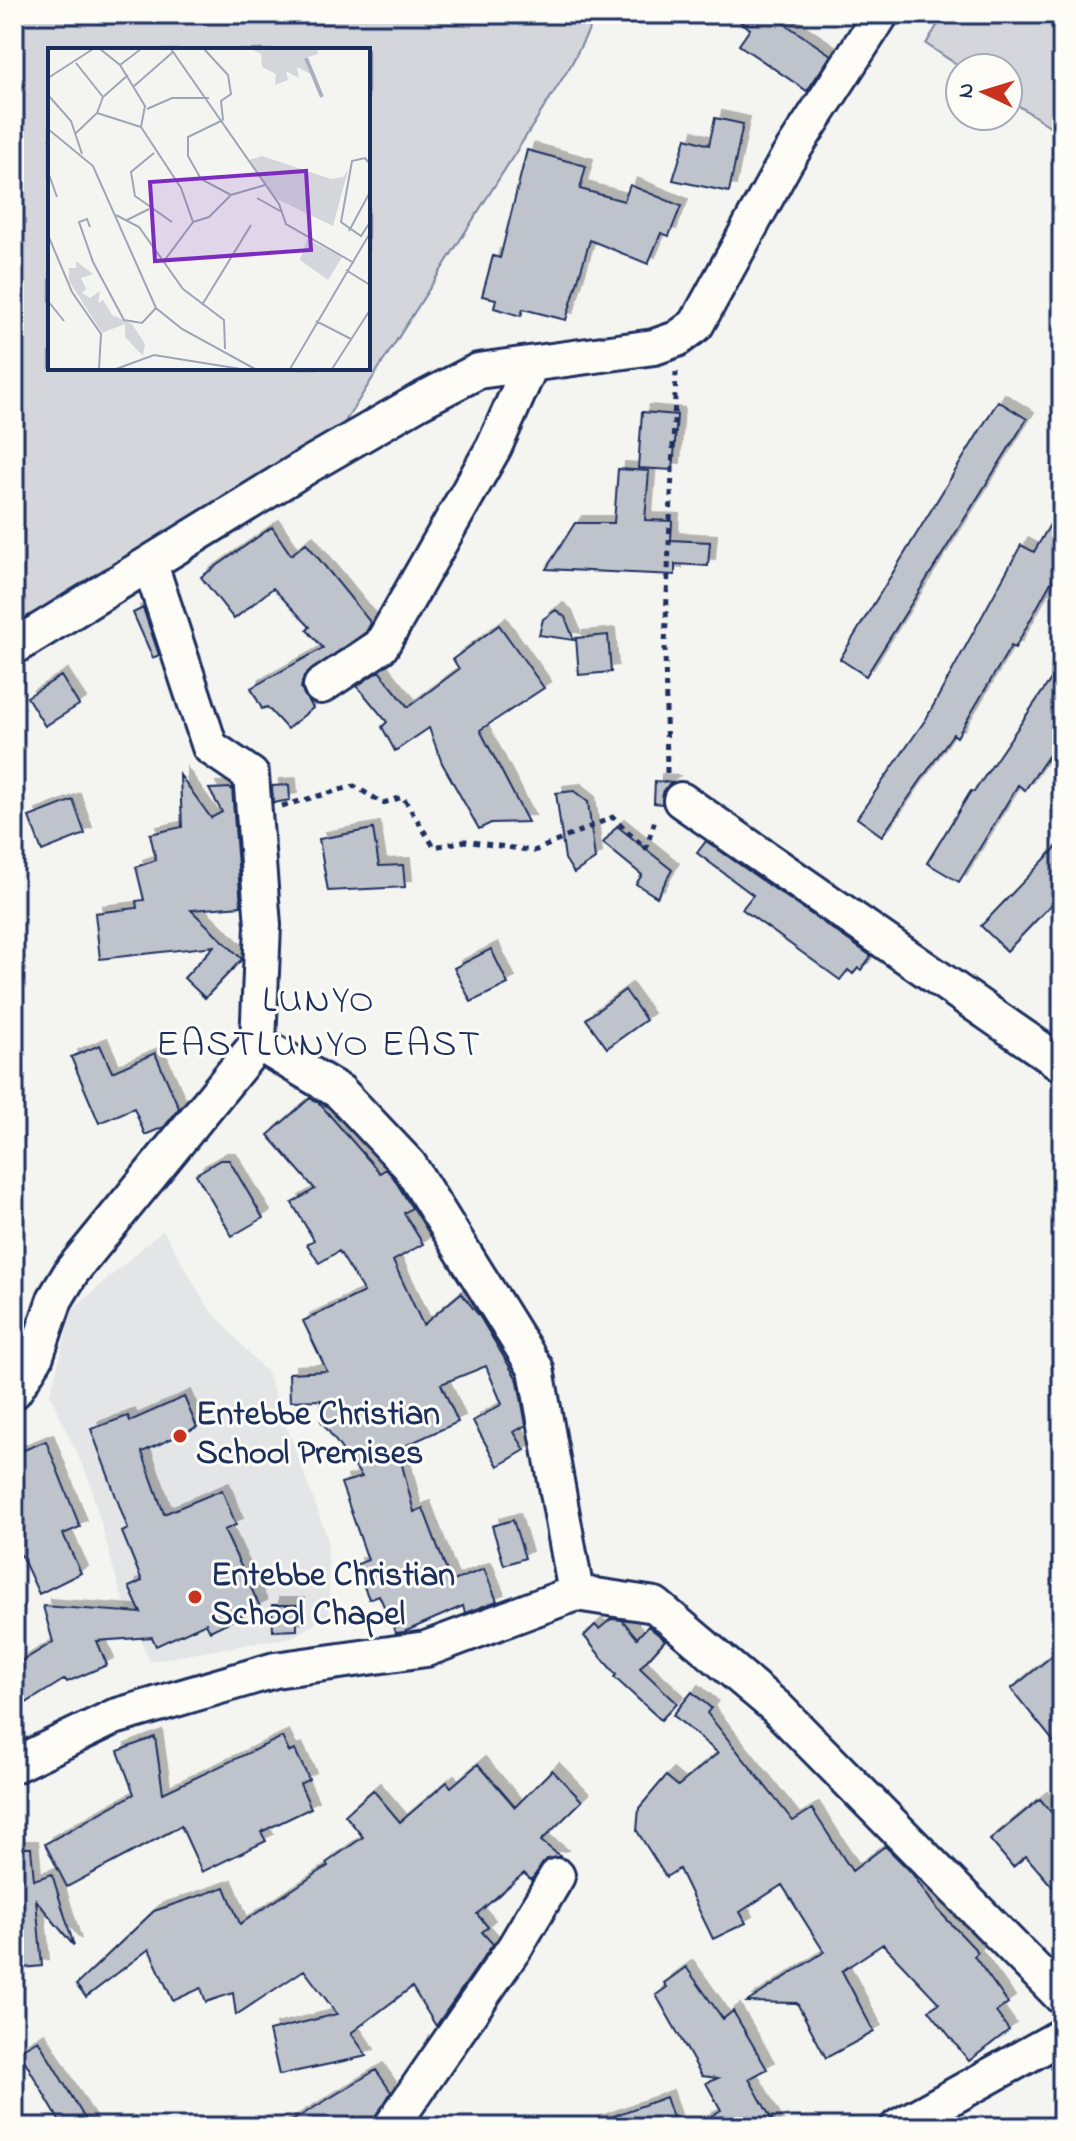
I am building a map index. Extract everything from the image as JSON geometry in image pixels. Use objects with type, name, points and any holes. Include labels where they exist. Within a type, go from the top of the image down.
[{"type":"street","points":[[14,647],[418,402],[478,371],[654,347],[677,339],[696,325],[786,161],[881,14]]},
{"type":"street","points":[[321,686],[381,646],[494,447],[531,364]]},
{"type":"street","points":[[14,1391],[35,1358],[55,1299],[72,1271],[258,1043],[263,925],[251,775],[210,747],[150,564]]},
{"type":"street","points":[[668,798],[1062,1064]]},
{"type":"street","points":[[258,1043],[340,1092],[409,1165],[536,1369],[576,1593]]},
{"type":"street","points":[[14,1765],[114,1717],[275,1670],[426,1649],[576,1593],[655,1605],[776,1707],[1062,1997]]},
{"type":"street","points":[[391,2127],[515,1947],[557,1876]]},
{"type":"street","points":[[898,2127],[1062,2036]]},
{"type":"path","points":[[255,814],[354,786],[383,803],[403,797],[434,847],[465,841],[534,851],[613,817],[646,849],[668,798],[665,646],[677,339]]},
{"type":"shaded area","points":[[14,14],[597,14],[571,65],[317,466],[14,637]]},
{"type":"shaded area","points":[[944,14],[1062,14],[1062,134],[1024,109],[1024,52],[944,52],[944,56],[926,44]]},
{"type":"shaded area","name":"Entebbe Christian School Premises","points":[[163,1230],[207,1306],[267,1373],[327,1537],[330,1615],[292,1637],[150,1661],[120,1592],[88,1477],[50,1395],[72,1310]]},
{"type":"building","points":[[731,14],[770,14],[831,55],[807,91],[739,45],[750,29]]},
{"type":"building","points":[[715,118],[743,124],[729,192],[673,180],[686,138],[709,145]]},
{"type":"building","points":[[527,150],[586,166],[580,189],[624,201],[630,185],[681,206],[669,236],[661,233],[648,264],[590,240],[566,320],[523,309],[521,316],[494,308],[496,299],[482,296],[493,256],[500,258]]},
{"type":"building","points":[[998,401],[1027,419],[866,676],[840,659]]},
{"type":"building","points":[[642,412],[677,415],[673,470],[638,468]]},
{"type":"building","points":[[618,469],[649,471],[645,520],[672,521],[671,540],[710,542],[708,566],[675,564],[675,575],[546,569],[575,523],[614,523]]},
{"type":"building","points":[[1062,504],[1062,562],[1015,648],[1011,646],[957,737],[953,734],[882,836],[857,818],[926,719],[1021,545],[1034,552]]},
{"type":"building","points":[[272,527],[291,555],[306,543],[371,623],[366,632],[304,676],[301,688],[313,708],[287,729],[267,707],[262,709],[251,688],[323,648],[307,630],[310,627],[273,588],[234,619],[201,577]]},
{"type":"building","points":[[143,608],[159,655],[153,658],[133,613]]},
{"type":"building","points":[[556,610],[565,617],[574,640],[539,635],[543,619]]},
{"type":"building","points":[[499,625],[544,688],[480,730],[528,822],[491,823],[479,829],[442,763],[429,728],[395,751],[382,727],[387,722],[357,686],[379,671],[408,707],[459,669],[453,659]]},
{"type":"building","points":[[608,635],[611,672],[579,675],[576,638]]},
{"type":"building","points":[[1062,663],[1062,736],[1025,790],[1018,785],[959,882],[927,863],[971,791],[974,792]]},
{"type":"building","points":[[61,676],[79,705],[45,726],[27,697]]},
{"type":"building","points":[[180,775],[211,818],[222,812],[209,789],[232,788],[241,906],[191,910],[242,959],[205,998],[184,978],[214,946],[100,959],[95,913],[137,908],[136,901],[144,900],[136,867],[156,860],[150,834],[182,827]]},
{"type":"building","points":[[655,781],[672,783],[664,789],[662,804],[654,803]]},
{"type":"building","points":[[289,785],[290,800],[273,803],[272,786]]},
{"type":"building","points":[[574,791],[588,802],[595,859],[574,873],[565,859],[556,793]]},
{"type":"building","points":[[73,800],[85,834],[42,851],[29,817]]},
{"type":"building","points":[[617,826],[672,870],[657,897],[636,884],[642,875],[603,843]]},
{"type":"building","points":[[373,829],[379,866],[403,865],[405,887],[328,891],[319,839]]},
{"type":"building","points":[[706,841],[871,956],[861,970],[858,968],[853,974],[848,970],[840,980],[742,909],[753,895],[697,853]]},
{"type":"building","points":[[1062,841],[1062,893],[1007,951],[981,926]]},
{"type":"building","points":[[491,949],[508,984],[471,1002],[454,968]]},
{"type":"building","points":[[625,990],[646,1020],[607,1048],[586,1019]]},
{"type":"building","points":[[100,1045],[112,1072],[155,1053],[179,1108],[164,1127],[145,1135],[134,1108],[99,1123],[71,1057]]},
{"type":"building","points":[[310,1098],[319,1103],[380,1173],[386,1169],[412,1208],[404,1213],[423,1244],[393,1261],[423,1325],[461,1293],[480,1317],[518,1381],[526,1425],[514,1432],[525,1450],[498,1466],[473,1421],[502,1404],[486,1366],[441,1384],[458,1422],[398,1449],[414,1512],[423,1508],[451,1582],[484,1569],[497,1601],[465,1613],[463,1606],[404,1632],[396,1633],[379,1595],[369,1599],[355,1565],[368,1560],[341,1483],[362,1477],[321,1421],[321,1400],[290,1401],[289,1373],[327,1371],[303,1321],[364,1292],[339,1251],[319,1263],[307,1244],[314,1240],[292,1203],[315,1189],[268,1135]]},
{"type":"building","points":[[220,1160],[229,1160],[263,1218],[232,1236],[196,1174]]},
{"type":"building","points":[[184,1397],[197,1427],[142,1452],[164,1514],[222,1490],[236,1525],[224,1530],[260,1607],[210,1631],[206,1623],[156,1646],[152,1637],[97,1641],[107,1665],[67,1682],[65,1679],[26,1703],[14,1683],[14,1666],[53,1642],[43,1606],[141,1613],[129,1587],[142,1581],[122,1532],[128,1529],[91,1429],[128,1416],[130,1421]]},
{"type":"building","points":[[46,1441],[80,1527],[63,1534],[81,1573],[39,1594],[21,1555],[14,1558],[14,1454]]},
{"type":"building","points":[[513,1520],[525,1558],[504,1565],[492,1526]]},
{"type":"building","points":[[272,1605],[297,1605],[297,1630],[273,1631]]},
{"type":"building","points":[[611,1619],[622,1620],[637,1638],[648,1626],[665,1640],[640,1668],[677,1703],[661,1720],[614,1677],[616,1675],[584,1636],[595,1625],[599,1629]]},
{"type":"building","points":[[1062,1648],[1062,1752],[1011,1689]]},
{"type":"building","points":[[692,1692],[711,1708],[707,1713],[793,1821],[812,1809],[852,1871],[885,1846],[911,1872],[937,1909],[978,1952],[974,1956],[1008,2003],[996,2012],[1009,2030],[969,2061],[929,2010],[939,2003],[883,1944],[842,1971],[874,2032],[826,2058],[797,2003],[747,2002],[824,1952],[782,1885],[740,1912],[746,1923],[713,1939],[679,1869],[666,1877],[637,1831],[639,1808],[666,1776],[678,1786],[718,1753],[673,1715]]},
{"type":"building","points":[[155,1737],[163,1793],[282,1737],[289,1752],[295,1750],[309,1779],[300,1784],[311,1808],[261,1832],[266,1841],[202,1872],[181,1826],[67,1887],[45,1844],[134,1794],[118,1751]]},
{"type":"building","points":[[478,1764],[515,1807],[552,1770],[582,1801],[541,1841],[561,1857],[547,1859],[531,1880],[524,1873],[477,1914],[488,1927],[482,1932],[493,1944],[436,2026],[412,1987],[351,2033],[367,2056],[279,2075],[269,2031],[337,2014],[304,1970],[236,2015],[233,1993],[206,2002],[201,1988],[173,2001],[149,1949],[86,1997],[76,1985],[154,1911],[225,1887],[240,1924],[328,1866],[326,1863],[363,1837],[345,1815],[373,1790],[400,1822],[447,1782],[451,1787]]},
{"type":"building","points":[[1040,1799],[1062,1825],[1062,1898],[1026,1856],[1013,1867],[990,1840]]},
{"type":"building","points":[[14,1848],[31,1848],[34,1880],[52,1874],[74,1946],[36,1900],[42,1966],[14,1969]]},
{"type":"building","points":[[686,1967],[723,2019],[733,2011],[767,2069],[749,2079],[776,2127],[693,2127],[721,2110],[706,2083],[718,2078],[702,2076],[656,1995],[667,1987],[664,1983]]},
{"type":"building","points":[[38,2040],[90,2127],[63,2127],[19,2051]]},
{"type":"building","points":[[376,2070],[391,2092],[371,2127],[282,2127]]},
{"type":"building","points":[[666,2097],[676,2127],[592,2127],[591,2124]]},
{"type":"place","name":"Entebbe Christian School Premises","points":[[180,1436]]},
{"type":"place","name":"Entebbe Christian School Chapel","points":[[195,1597]]},
{"type":"district","name":"LUNYO EASTLUNYO EAST","points":[[319,1024]]}]
